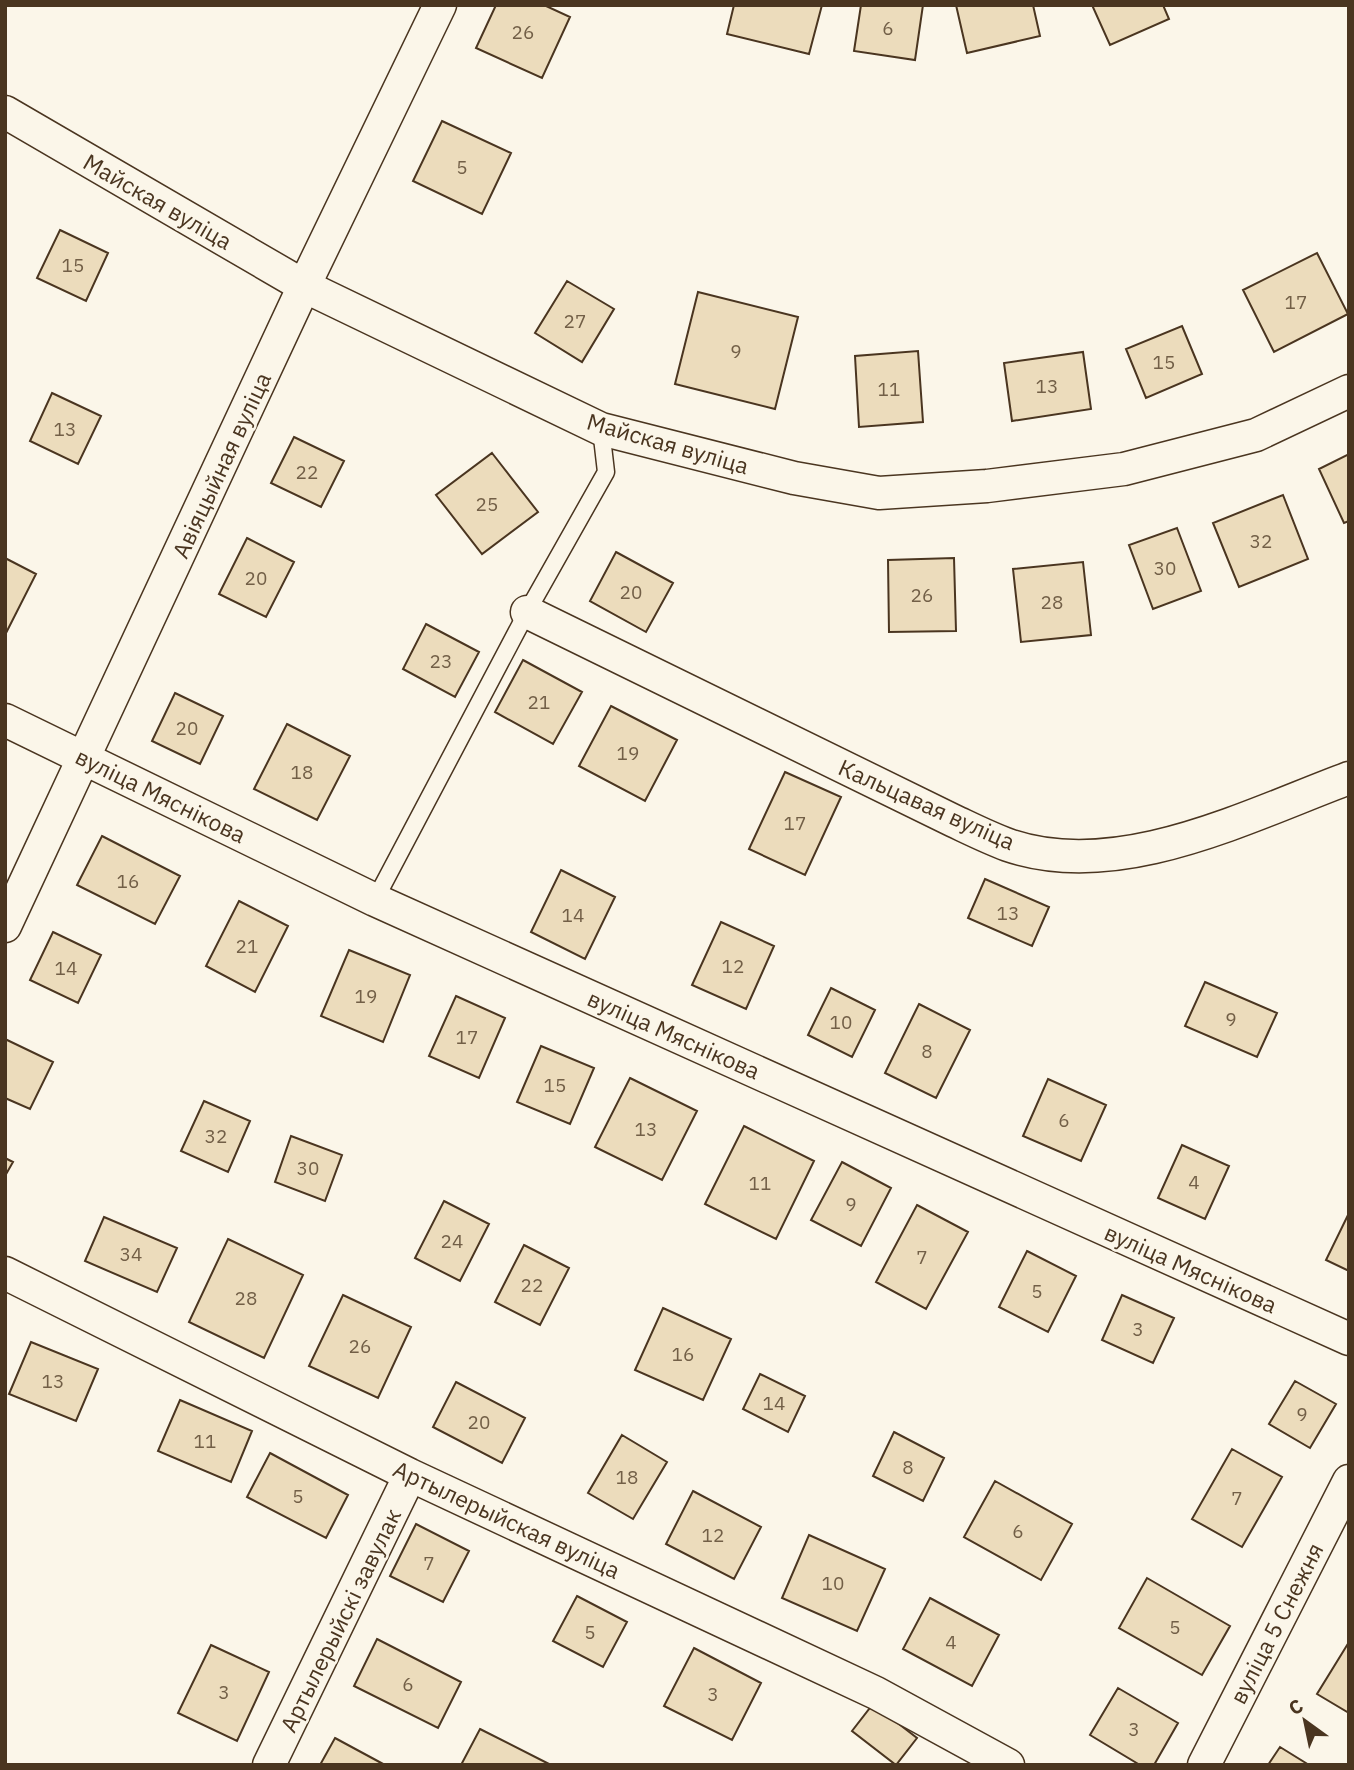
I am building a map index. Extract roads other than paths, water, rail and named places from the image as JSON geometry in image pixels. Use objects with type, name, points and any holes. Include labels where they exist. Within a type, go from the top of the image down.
[{"type":"street","name":"Авіяцыйная вуліца","points":[[5,926],[86,758],[304,286],[440,5]]},
{"type":"street","name":"Майская вуліца","points":[[5,112],[304,286],[601,429],[794,478],[879,493],[988,486],[1124,469],[1256,435],[1349,391]]},
{"type":"street","name":"Кальцавая вуліца","points":[[527,612],[954,821],[1010,845],[1068,855],[1136,851],[1210,832],[1349,778]]},
{"type":"street","name":"вуліца Мяснікова","points":[[5,720],[375,900],[1349,1339]]},
{"type":"street","name":"Артылерыйская вуліца","points":[[5,1273],[410,1475],[876,1693],[1008,1765]]},
{"type":"street","name":"Артылерыйскі завулак","points":[[269,1765],[410,1475]]},
{"type":"street","name":"вуліца 5 Снежня","points":[[1204,1765],[1349,1481]]},
{"type":"lane","points":[[375,900],[527,612],[606,472],[601,429]]}]
